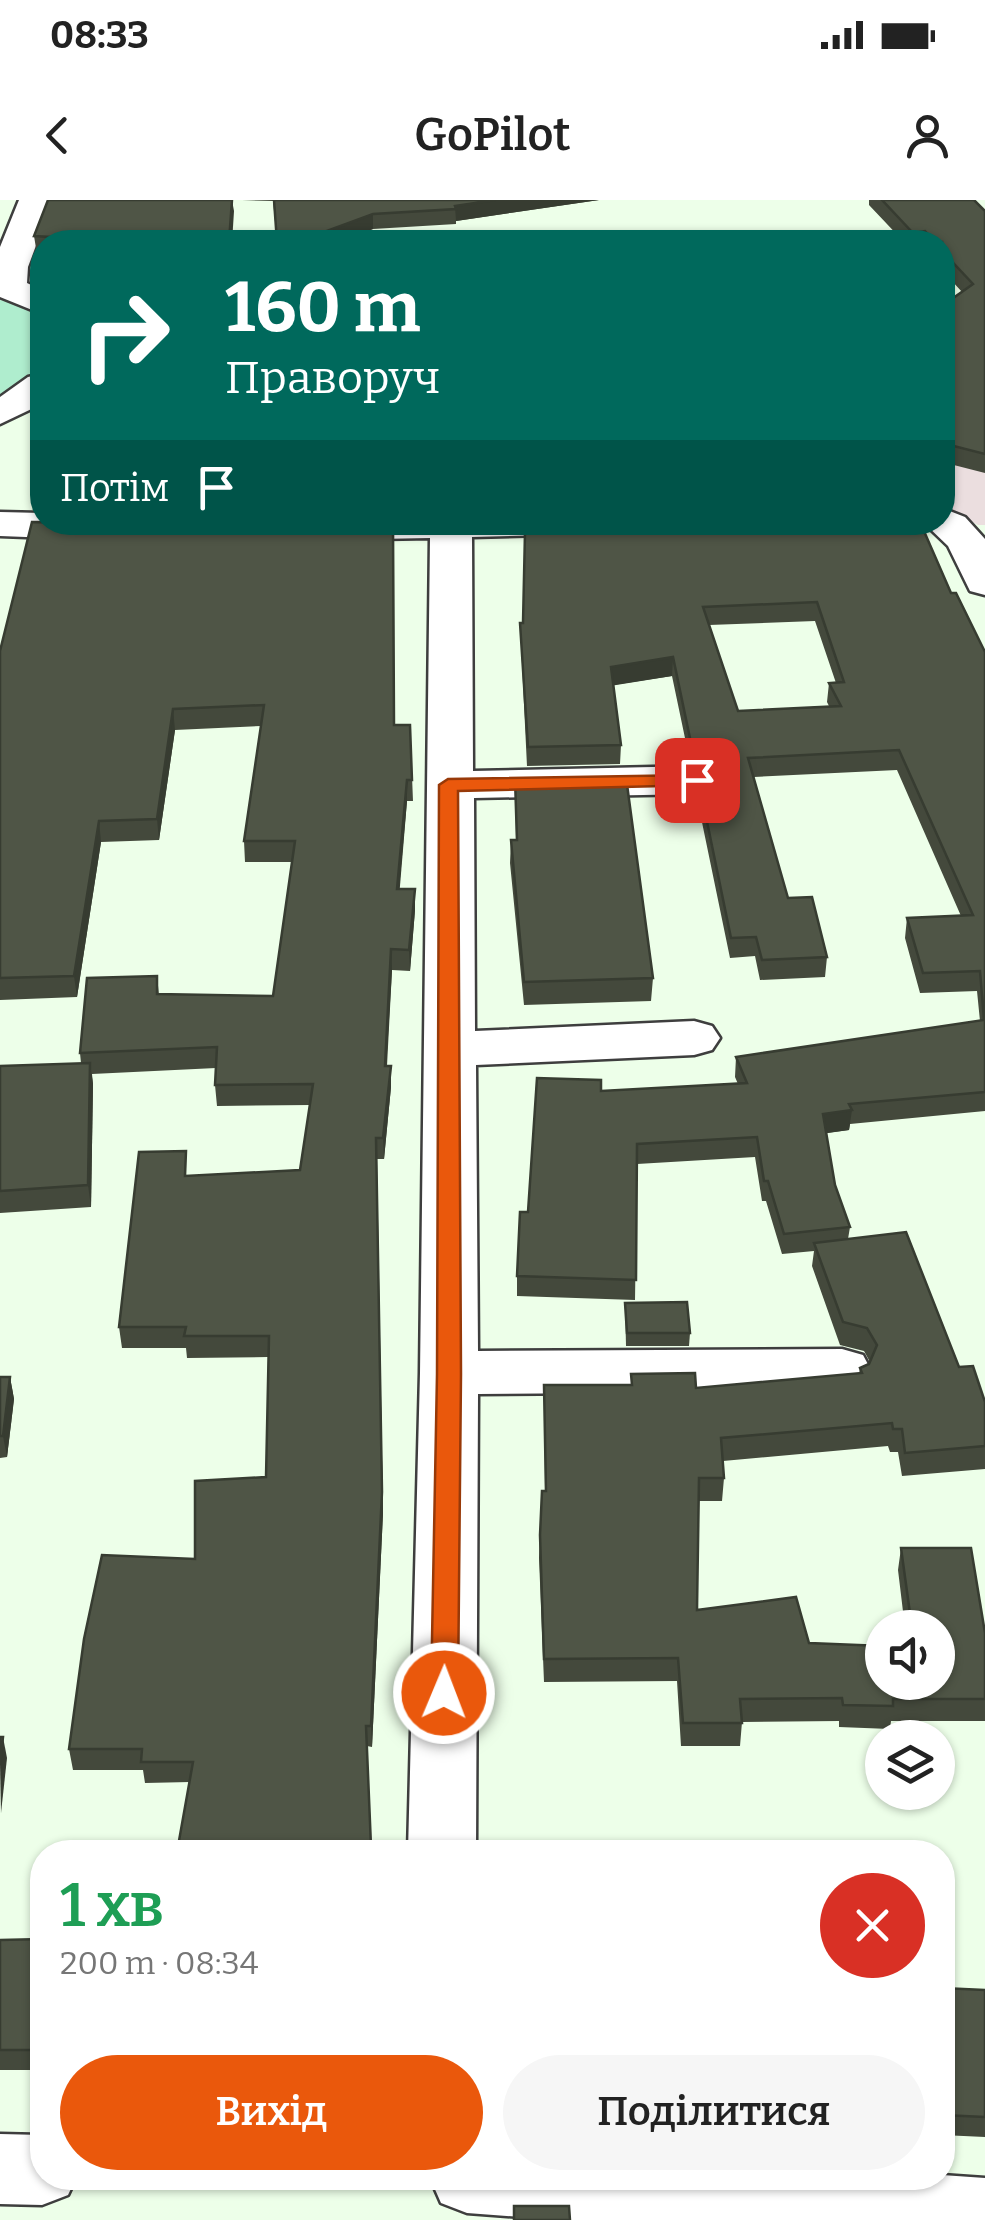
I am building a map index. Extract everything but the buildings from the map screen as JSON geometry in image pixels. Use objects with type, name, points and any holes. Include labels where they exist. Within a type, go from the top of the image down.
[{"type":"street","points":[[17,294],[10,268],[36,200]]},
{"type":"street","points":[[0,412],[30,396]]},
{"type":"street","points":[[0,524],[30,525]]},
{"type":"street","points":[[955,527],[968,543],[985,582]]},
{"type":"street","points":[[442,1840],[449,1374],[451,535]]},
{"type":"street","points":[[448,785],[697,780]]},
{"type":"street","points":[[449,1049],[694,1038]]},
{"type":"street","points":[[449,1374],[842,1370]]},
{"type":"street","points":[[0,2169],[30,2170]]},
{"type":"street","points":[[640,2190],[985,2214]]},
{"type":"shaded area","points":[[985,292],[985,525],[955,513],[955,313]]},
{"type":"green space","points":[[0,300],[30,308],[30,381],[0,404]]},
{"type":"route","points":[[444,1693],[449,1374],[448,785],[697,780]]}]
